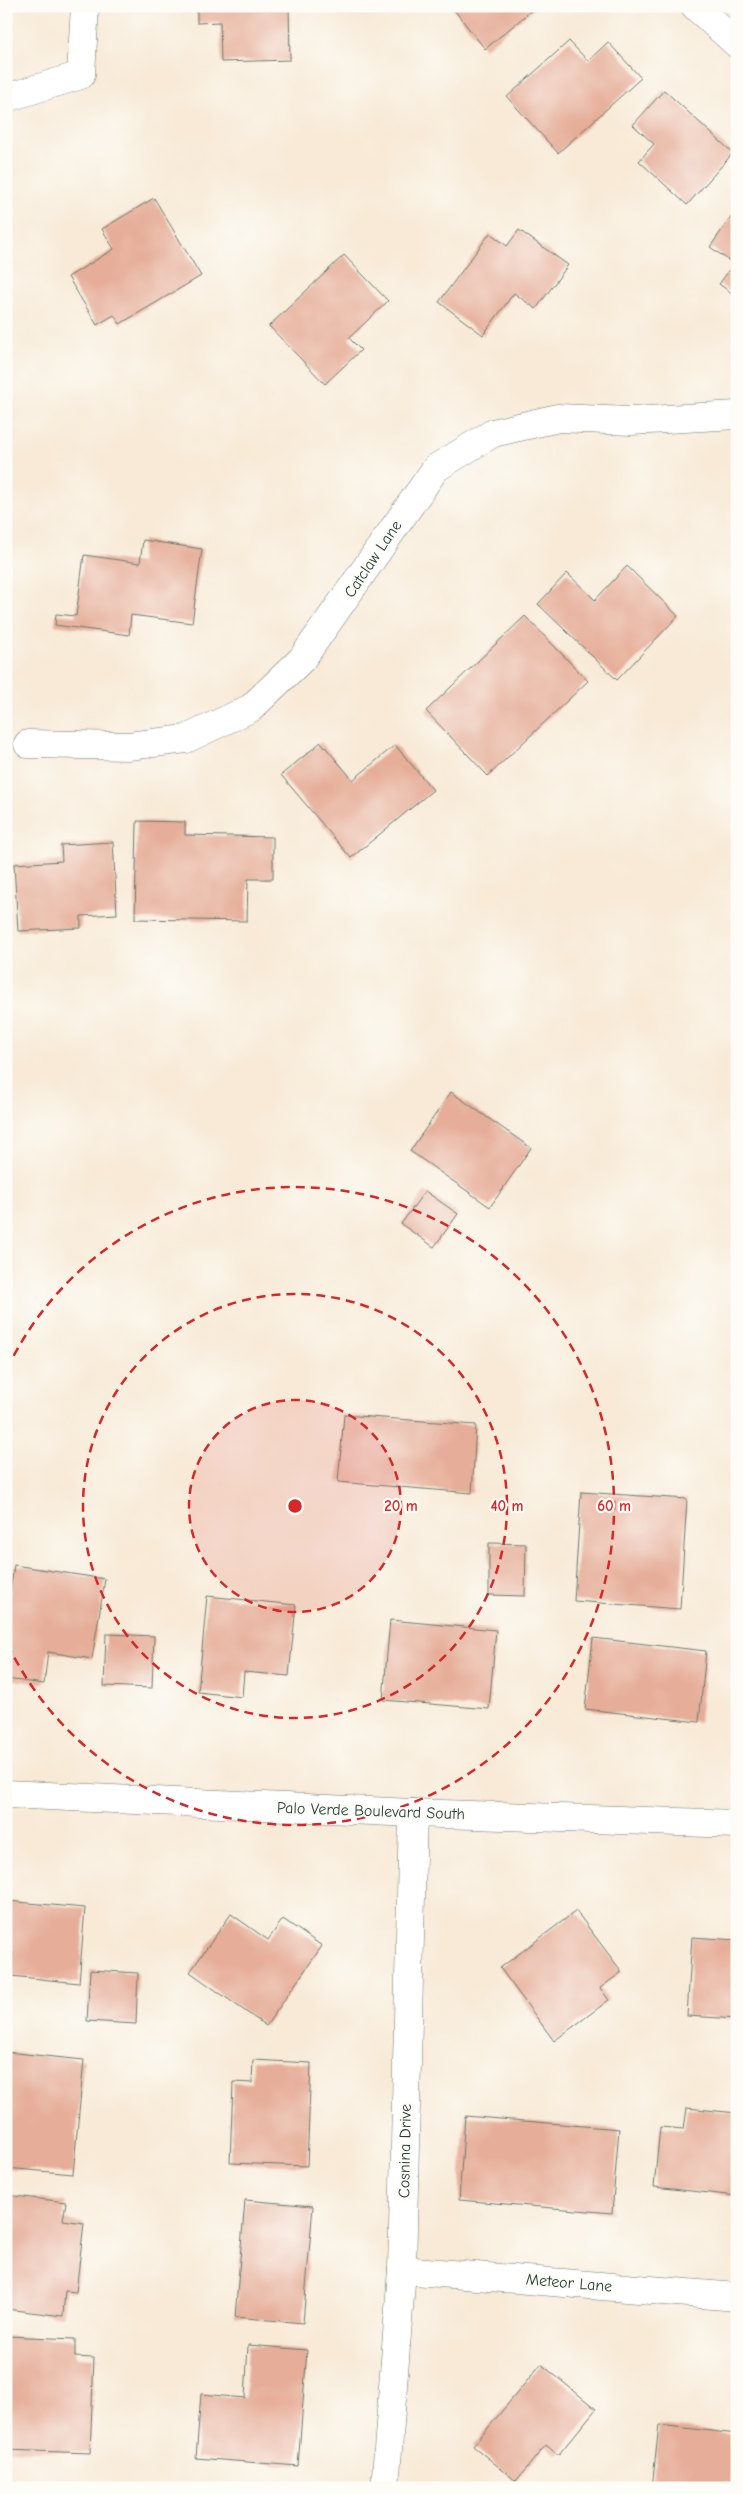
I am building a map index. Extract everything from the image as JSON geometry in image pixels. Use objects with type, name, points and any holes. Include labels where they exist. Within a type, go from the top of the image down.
[{"type":"street","points":[[6,98],[81,76],[85,6]]},
{"type":"street","points":[[695,6],[737,44]]},
{"type":"street","name":"Catclaw Lane","points":[[28,744],[128,746],[186,739],[251,708],[302,659],[436,468],[493,433],[558,418],[631,421],[737,415]]},
{"type":"street","name":"Palo Verde Boulevard South","points":[[6,1794],[414,1813],[737,1824]]},
{"type":"street","name":"Cosnina Drive","points":[[385,2488],[402,2270],[414,1813]]},
{"type":"street","name":"Meteor Lane","points":[[402,2270],[737,2298]]},
{"type":"building","points":[[197,6],[289,6],[290,60],[221,62],[220,22],[197,23]]},
{"type":"building","points":[[451,6],[537,6],[485,49]]},
{"type":"building","points":[[569,41],[588,61],[608,42],[641,78],[558,153],[507,97]]},
{"type":"building","points":[[664,90],[733,153],[687,205],[639,161],[654,144],[633,125]]},
{"type":"building","points":[[154,198],[201,276],[120,324],[114,315],[97,325],[68,277],[114,249],[102,229]]},
{"type":"building","points":[[737,209],[737,297],[719,284],[734,264],[710,247]]},
{"type":"building","points":[[519,230],[568,265],[536,309],[514,293],[483,335],[439,302],[490,233],[507,246]]},
{"type":"building","points":[[344,255],[388,301],[349,338],[361,350],[325,384],[269,326]]},
{"type":"building","points":[[143,540],[202,549],[192,623],[131,615],[129,635],[55,625],[56,614],[76,616],[84,555],[140,563]]},
{"type":"building","points":[[627,566],[678,616],[617,680],[538,604],[567,573],[595,600]]},
{"type":"building","points":[[525,616],[588,681],[488,776],[426,711]]},
{"type":"building","points":[[321,742],[353,780],[395,745],[433,790],[351,858],[281,775]]},
{"type":"building","points":[[137,821],[185,822],[185,835],[273,837],[273,879],[248,879],[247,921],[135,919]]},
{"type":"building","points":[[113,842],[117,914],[81,916],[81,928],[18,931],[14,864],[62,861],[61,845]]},
{"type":"building","points":[[451,1092],[531,1148],[490,1207],[410,1151]]},
{"type":"building","points":[[425,1191],[458,1214],[434,1247],[401,1224]]},
{"type":"building","points":[[344,1415],[476,1425],[472,1493],[338,1482]]},
{"type":"building","points":[[581,1492],[687,1499],[680,1609],[574,1601]]},
{"type":"building","points":[[489,1543],[526,1544],[525,1596],[489,1595]]},
{"type":"building","points":[[14,1565],[105,1579],[92,1659],[48,1652],[44,1684],[6,1679],[6,1619]]},
{"type":"building","points":[[207,1596],[296,1605],[289,1676],[244,1672],[242,1697],[198,1692]]},
{"type":"building","points":[[390,1620],[496,1630],[489,1709],[383,1700]]},
{"type":"building","points":[[106,1634],[154,1636],[152,1688],[104,1686]]},
{"type":"building","points":[[593,1638],[706,1651],[699,1722],[585,1709]]},
{"type":"building","points":[[6,1901],[85,1908],[79,1983],[11,1976],[13,1953],[6,1953]]},
{"type":"building","points":[[576,1911],[622,1972],[600,1988],[609,2000],[554,2041],[500,1968]]},
{"type":"building","points":[[231,1914],[268,1940],[283,1919],[322,1946],[266,2026],[190,1972]]},
{"type":"building","points":[[692,1937],[737,1940],[737,2019],[687,2016]]},
{"type":"building","points":[[90,1970],[138,1973],[136,2024],[87,2021]]},
{"type":"building","points":[[6,2052],[84,2060],[73,2174],[6,2168]]},
{"type":"building","points":[[253,2060],[311,2063],[307,2166],[230,2163],[233,2082],[252,2083]]},
{"type":"building","points":[[687,2108],[737,2113],[737,2196],[654,2187],[660,2127],[684,2129]]},
{"type":"building","points":[[465,2116],[619,2129],[612,2213],[459,2200]]},
{"type":"building","points":[[6,2195],[66,2202],[63,2220],[84,2223],[76,2292],[65,2291],[63,2316],[6,2309]]},
{"type":"building","points":[[245,2200],[313,2206],[303,2323],[235,2317]]},
{"type":"building","points":[[6,2336],[75,2339],[75,2357],[94,2358],[90,2453],[6,2450]]},
{"type":"building","points":[[248,2345],[307,2350],[298,2466],[196,2458],[201,2394],[245,2398]]},
{"type":"building","points":[[541,2364],[596,2409],[558,2455],[546,2445],[516,2481],[473,2446]]},
{"type":"building","points":[[659,2425],[737,2434],[737,2488],[652,2488]]}]
